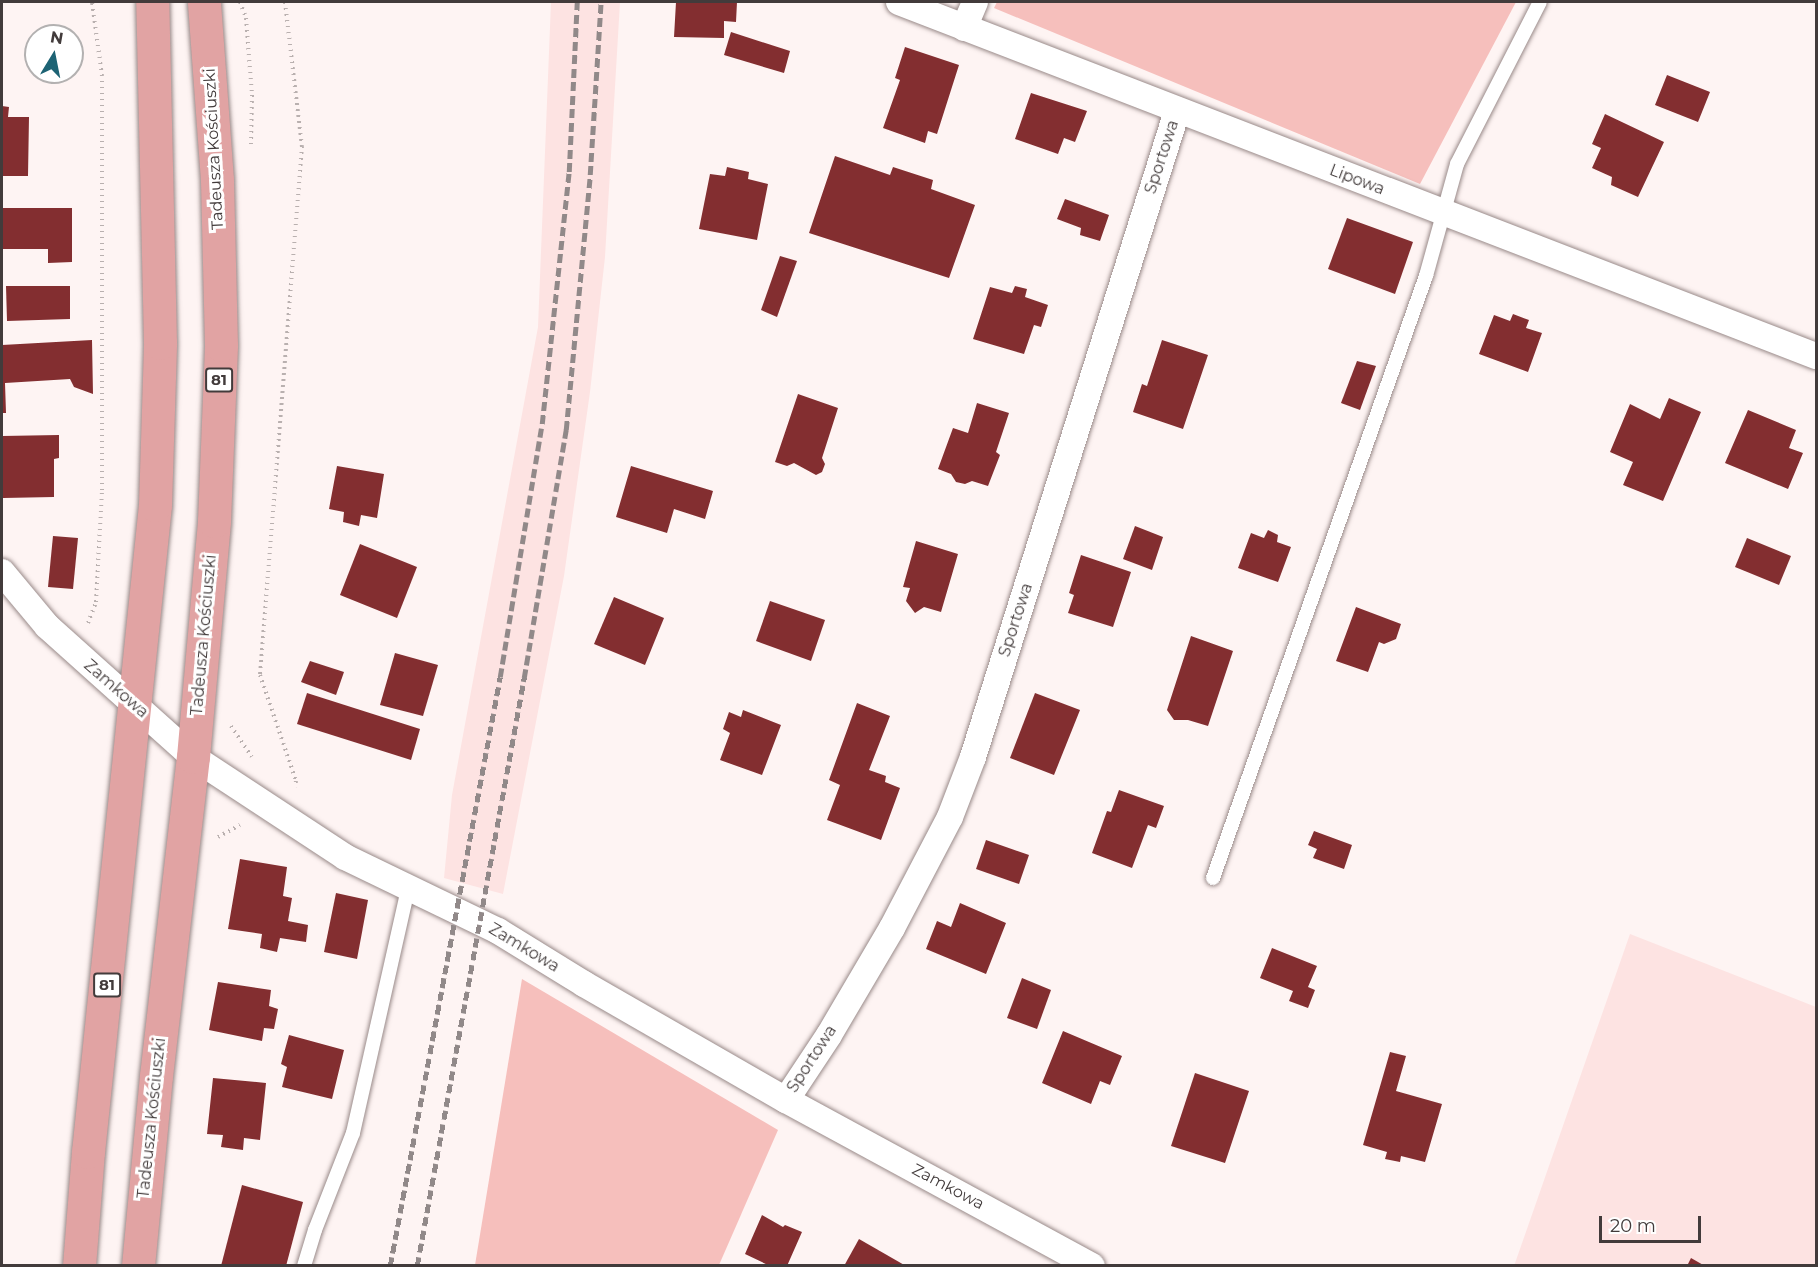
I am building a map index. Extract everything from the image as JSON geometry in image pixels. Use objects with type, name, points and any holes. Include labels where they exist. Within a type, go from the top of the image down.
[{"type":"main road","name":"81","points":[[79,1266],[88,1152],[155,505],[160,343],[152,2]]},
{"type":"main road","name":"Tadeusza Kościuszki","points":[[138,1266],[156,1076],[193,757],[214,521],[220,345],[217,180],[204,2]]},
{"type":"street","name":"Lipowa","points":[[899,2],[1816,356]]},
{"type":"street","points":[[964,27],[975,2]]},
{"type":"street","name":"Sportowa","points":[[786,1100],[829,1035],[892,928],[950,817],[972,757],[1177,111]]},
{"type":"street","name":"Zamkowa","points":[[2,572],[47,626],[193,757],[290,822],[345,857],[498,931],[584,984],[786,1100],[1092,1266]]},
{"type":"lane","points":[[1213,879],[1426,276],[1457,164],[1540,2]]},
{"type":"lane","points":[[304,1266],[315,1230],[353,1133],[408,888]]},
{"type":"path","points":[[77,655],[96,602],[102,490],[102,76],[92,2]]},
{"type":"path","points":[[285,2],[302,146],[260,675],[296,782],[290,822]]},
{"type":"shaded area","points":[[551,2],[620,2],[605,257],[590,392],[564,576],[503,894],[444,878],[452,795],[538,327]]},
{"type":"shaded area","points":[[997,2],[1516,2],[1420,184],[994,8]]},
{"type":"shaded area","points":[[1630,934],[1816,1007],[1816,1265],[1514,1266]]},
{"type":"shaded area","points":[[522,979],[778,1130],[719,1265],[475,1265]]},
{"type":"building","points":[[676,2],[737,2],[736,22],[724,21],[724,38],[674,37]]},
{"type":"building","points":[[731,32],[790,51],[784,73],[724,55]]},
{"type":"building","points":[[905,47],[959,65],[937,134],[928,131],[925,143],[883,128],[900,80],[895,78]]},
{"type":"building","points":[[1667,75],[1710,92],[1698,122],[1655,105]]},
{"type":"building","points":[[1031,93],[1087,111],[1075,142],[1064,138],[1058,154],[1015,139]]},
{"type":"building","points":[[2,106],[9,107],[8,117],[29,117],[28,176],[2,176]]},
{"type":"building","points":[[1605,114],[1664,142],[1638,197],[1611,185],[1612,177],[1592,168],[1601,148],[1592,144]]},
{"type":"building","points":[[835,156],[890,175],[893,167],[933,180],[931,189],[975,205],[949,278],[809,233]]},
{"type":"building","points":[[727,167],[749,172],[748,179],[768,184],[757,240],[699,229],[710,174],[725,176]]},
{"type":"building","points":[[1065,199],[1109,215],[1100,241],[1080,235],[1081,228],[1057,219]]},
{"type":"building","points":[[2,208],[72,208],[72,262],[48,263],[48,249],[2,249]]},
{"type":"building","points":[[1347,218],[1413,242],[1395,294],[1328,269]]},
{"type":"building","points":[[780,256],[797,261],[777,317],[761,310]]},
{"type":"building","points":[[6,286],[70,286],[70,319],[7,321]]},
{"type":"building","points":[[1015,286],[1027,289],[1025,297],[1048,305],[1041,327],[1034,325],[1024,354],[973,339],[990,287],[1012,293]]},
{"type":"building","points":[[1513,314],[1529,320],[1526,328],[1542,333],[1528,372],[1479,354],[1494,315],[1510,321]]},
{"type":"building","points":[[92,340],[93,394],[74,387],[70,379],[5,383],[6,413],[2,413],[2,345]]},
{"type":"building","points":[[1162,340],[1208,355],[1183,429],[1133,412],[1142,384],[1147,386]]},
{"type":"building","points":[[1357,361],[1376,366],[1360,410],[1341,403]]},
{"type":"building","points":[[798,394],[838,408],[822,458],[825,464],[822,472],[816,475],[794,463],[787,466],[775,462]]},
{"type":"building","points":[[1669,398],[1701,412],[1663,501],[1623,485],[1633,462],[1610,452],[1630,404],[1660,419]]},
{"type":"building","points":[[977,403],[1009,413],[996,452],[1000,455],[988,486],[972,481],[965,484],[956,482],[951,474],[938,469],[953,428],[968,433]]},
{"type":"building","points":[[1748,410],[1796,430],[1789,448],[1803,453],[1788,489],[1725,463]]},
{"type":"building","points":[[59,435],[59,458],[54,459],[54,497],[3,498],[2,436]]},
{"type":"building","points":[[337,466],[384,474],[377,518],[361,515],[359,526],[343,522],[344,512],[329,509]]},
{"type":"building","points":[[631,466],[713,491],[705,519],[674,509],[667,533],[616,517]]},
{"type":"building","points":[[1135,526],[1163,537],[1152,570],[1123,559]]},
{"type":"building","points":[[1268,530],[1278,535],[1277,542],[1291,547],[1278,582],[1238,568],[1251,533],[1264,538]]},
{"type":"building","points":[[53,536],[78,538],[73,589],[48,587]]},
{"type":"building","points":[[1747,538],[1791,556],[1779,585],[1735,567]]},
{"type":"building","points":[[916,541],[958,554],[941,612],[924,607],[915,613],[906,601],[910,588],[903,587]]},
{"type":"building","points":[[360,544],[417,567],[397,618],[340,595]]},
{"type":"building","points":[[1081,555],[1131,572],[1113,627],[1068,613],[1074,595],[1069,593]]},
{"type":"building","points":[[614,597],[664,618],[645,665],[594,644]]},
{"type":"building","points":[[770,601],[825,620],[811,661],[756,641]]},
{"type":"building","points":[[1356,607],[1401,624],[1396,639],[1384,644],[1379,642],[1368,672],[1336,661]]},
{"type":"building","points":[[1191,636],[1233,651],[1208,726],[1188,720],[1174,720],[1167,710]]},
{"type":"building","points":[[395,653],[438,665],[423,716],[380,705]]},
{"type":"building","points":[[310,661],[344,672],[336,695],[301,682]]},
{"type":"building","points":[[307,693],[420,729],[411,760],[297,724]]},
{"type":"building","points":[[1035,693],[1080,710],[1054,775],[1010,758]]},
{"type":"building","points":[[857,703],[890,716],[869,770],[886,776],[885,782],[900,788],[881,840],[827,820],[840,785],[829,780]]},
{"type":"building","points":[[743,710],[781,725],[762,775],[720,760],[730,733],[723,729],[729,712],[741,717]]},
{"type":"building","points":[[1119,790],[1164,806],[1156,828],[1148,825],[1132,868],[1092,853],[1107,811],[1111,812]]},
{"type":"building","points":[[1314,831],[1352,845],[1344,869],[1313,858],[1317,849],[1308,845]]},
{"type":"building","points":[[986,840],[1029,855],[1019,884],[976,869]]},
{"type":"building","points":[[240,859],[287,867],[283,896],[292,898],[288,921],[308,925],[306,942],[280,938],[277,952],[260,948],[262,934],[228,929]]},
{"type":"building","points":[[336,893],[368,900],[357,959],[324,952]]},
{"type":"building","points":[[960,903],[1006,923],[986,974],[926,949],[937,921],[951,927]]},
{"type":"building","points":[[1272,948],[1317,966],[1308,987],[1315,990],[1308,1008],[1289,1001],[1293,991],[1260,978]]},
{"type":"building","points":[[1022,978],[1051,990],[1037,1029],[1007,1018]]},
{"type":"building","points":[[218,982],[271,990],[269,1006],[278,1009],[274,1029],[264,1028],[262,1041],[209,1030]]},
{"type":"building","points":[[1063,1031],[1122,1056],[1110,1085],[1100,1081],[1091,1104],[1042,1083]]},
{"type":"building","points":[[289,1035],[344,1050],[332,1099],[282,1087],[287,1067],[281,1064]]},
{"type":"building","points":[[1390,1052],[1406,1056],[1396,1091],[1442,1104],[1425,1162],[1401,1156],[1400,1162],[1385,1159],[1387,1152],[1363,1145]]},
{"type":"building","points":[[1195,1073],[1249,1091],[1225,1163],[1171,1146]]},
{"type":"building","points":[[213,1078],[266,1083],[260,1140],[244,1138],[243,1150],[221,1147],[223,1135],[207,1134]]},
{"type":"building","points":[[242,1185],[303,1202],[286,1266],[221,1266]]},
{"type":"building","points":[[762,1215],[783,1227],[785,1225],[802,1232],[787,1266],[770,1266],[745,1254]]},
{"type":"building","points":[[859,1239],[906,1266],[844,1266]]},
{"type":"building","points":[[1691,1258],[1705,1266],[1687,1266]]},
{"type":"railway","points":[[390,1266],[500,677],[542,424],[569,172],[577,2]]},
{"type":"railway","points":[[417,1266],[524,678],[566,430],[590,175],[601,2]]}]
